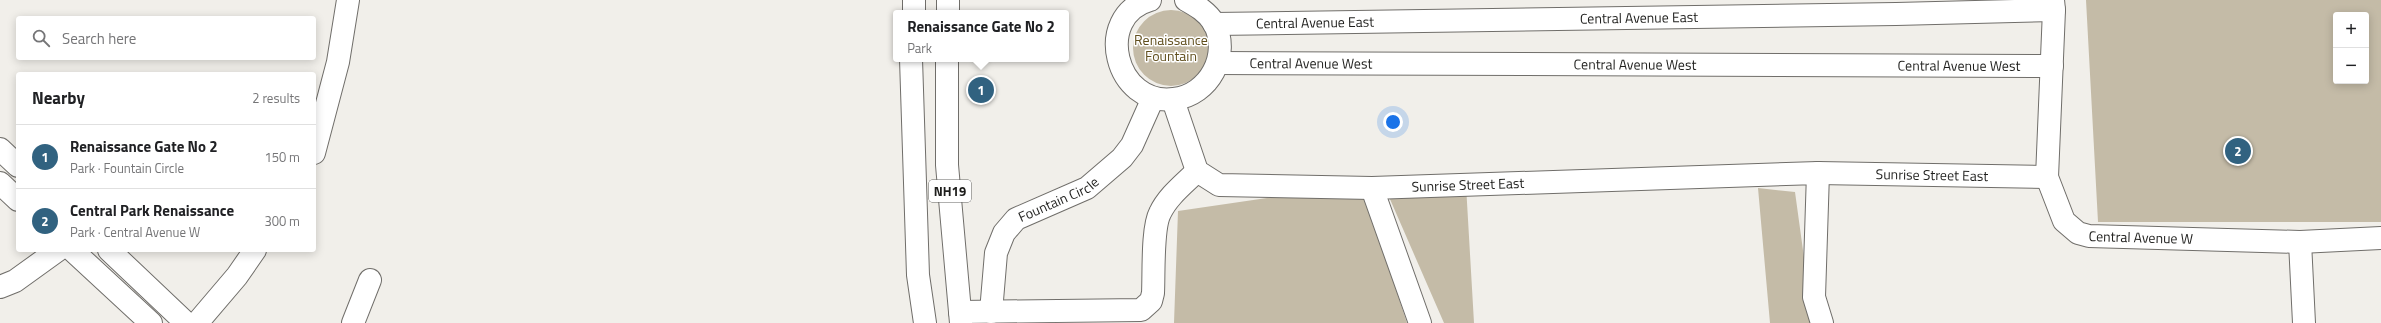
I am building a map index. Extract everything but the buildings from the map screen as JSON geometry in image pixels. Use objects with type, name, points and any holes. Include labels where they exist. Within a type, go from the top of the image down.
[{"type":"main road","points":[[316,145],[338,62],[348,0]]},
{"type":"main road","points":[[1150,0],[1143,2],[1128,15],[1118,33],[1116,53],[1122,72],[1135,88],[1163,99],[1192,94],[1208,81],[1218,63],[1220,43],[1214,24],[1201,8],[1186,0]]},
{"type":"main road","name":"Central Avenue East","points":[[1214,24],[1930,6],[2054,5]]},
{"type":"main road","name":"Central Avenue W","points":[[2054,5],[2047,177],[2064,220],[2078,233],[2089,236],[2300,242],[2381,238]]},
{"type":"main road","name":"NH19","points":[[911,62],[916,235],[925,323]]},
{"type":"main road","name":"NH19","points":[[947,62],[948,165],[960,318]]},
{"type":"main road","name":"Central Avenue West","points":[[1218,63],[2052,66]]},
{"type":"main road","points":[[960,318],[991,312],[1144,308],[1150,301],[1153,293],[1155,238],[1159,214],[1167,200],[1197,171],[1163,99]]},
{"type":"main road","name":"Fountain Circle","points":[[991,312],[996,253],[1004,233],[1016,219],[1086,188],[1122,158],[1163,99]]},
{"type":"main road","points":[[0,149],[16,164]]},
{"type":"main road","name":"Sunrise Street East","points":[[1197,171],[1219,184],[1372,188],[1818,173],[2047,177]]},
{"type":"main road","points":[[1818,173],[1814,297],[1822,323]]},
{"type":"main road","points":[[0,183],[16,198]]},
{"type":"main road","points":[[1372,188],[1420,323]]},
{"type":"main road","points":[[2300,242],[2304,323]]},
{"type":"main road","points":[[0,287],[15,281],[55,252]]},
{"type":"main road","points":[[74,252],[151,323]]},
{"type":"main road","points":[[110,252],[186,323]]},
{"type":"main road","points":[[197,323],[237,276],[254,252]]},
{"type":"main road","points":[[352,323],[370,280]]},
{"type":"green space","points":[[2086,0],[2381,0],[2381,222],[2098,222]]},
{"type":"green space","name":"Renaissance Fountain","points":[[1164,10],[1178,10],[1192,16],[1203,27],[1209,41],[1209,55],[1206,63],[1198,75],[1192,80],[1178,86],[1164,86],[1150,80],[1139,69],[1133,55],[1133,41],[1139,27],[1150,16]]},
{"type":"green space","points":[[1361,184],[1407,323],[1174,323],[1178,211]]},
{"type":"green space","points":[[1466,185],[1474,323],[1444,323],[1386,190]]},
{"type":"green space","points":[[1758,188],[1795,192],[1813,323],[1770,323]]},
{"type":"place","name":"Renaissance Gate No 2","points":[[981,90]]},
{"type":"place","name":"Central Park Renaissance","points":[[2238,151]]}]
